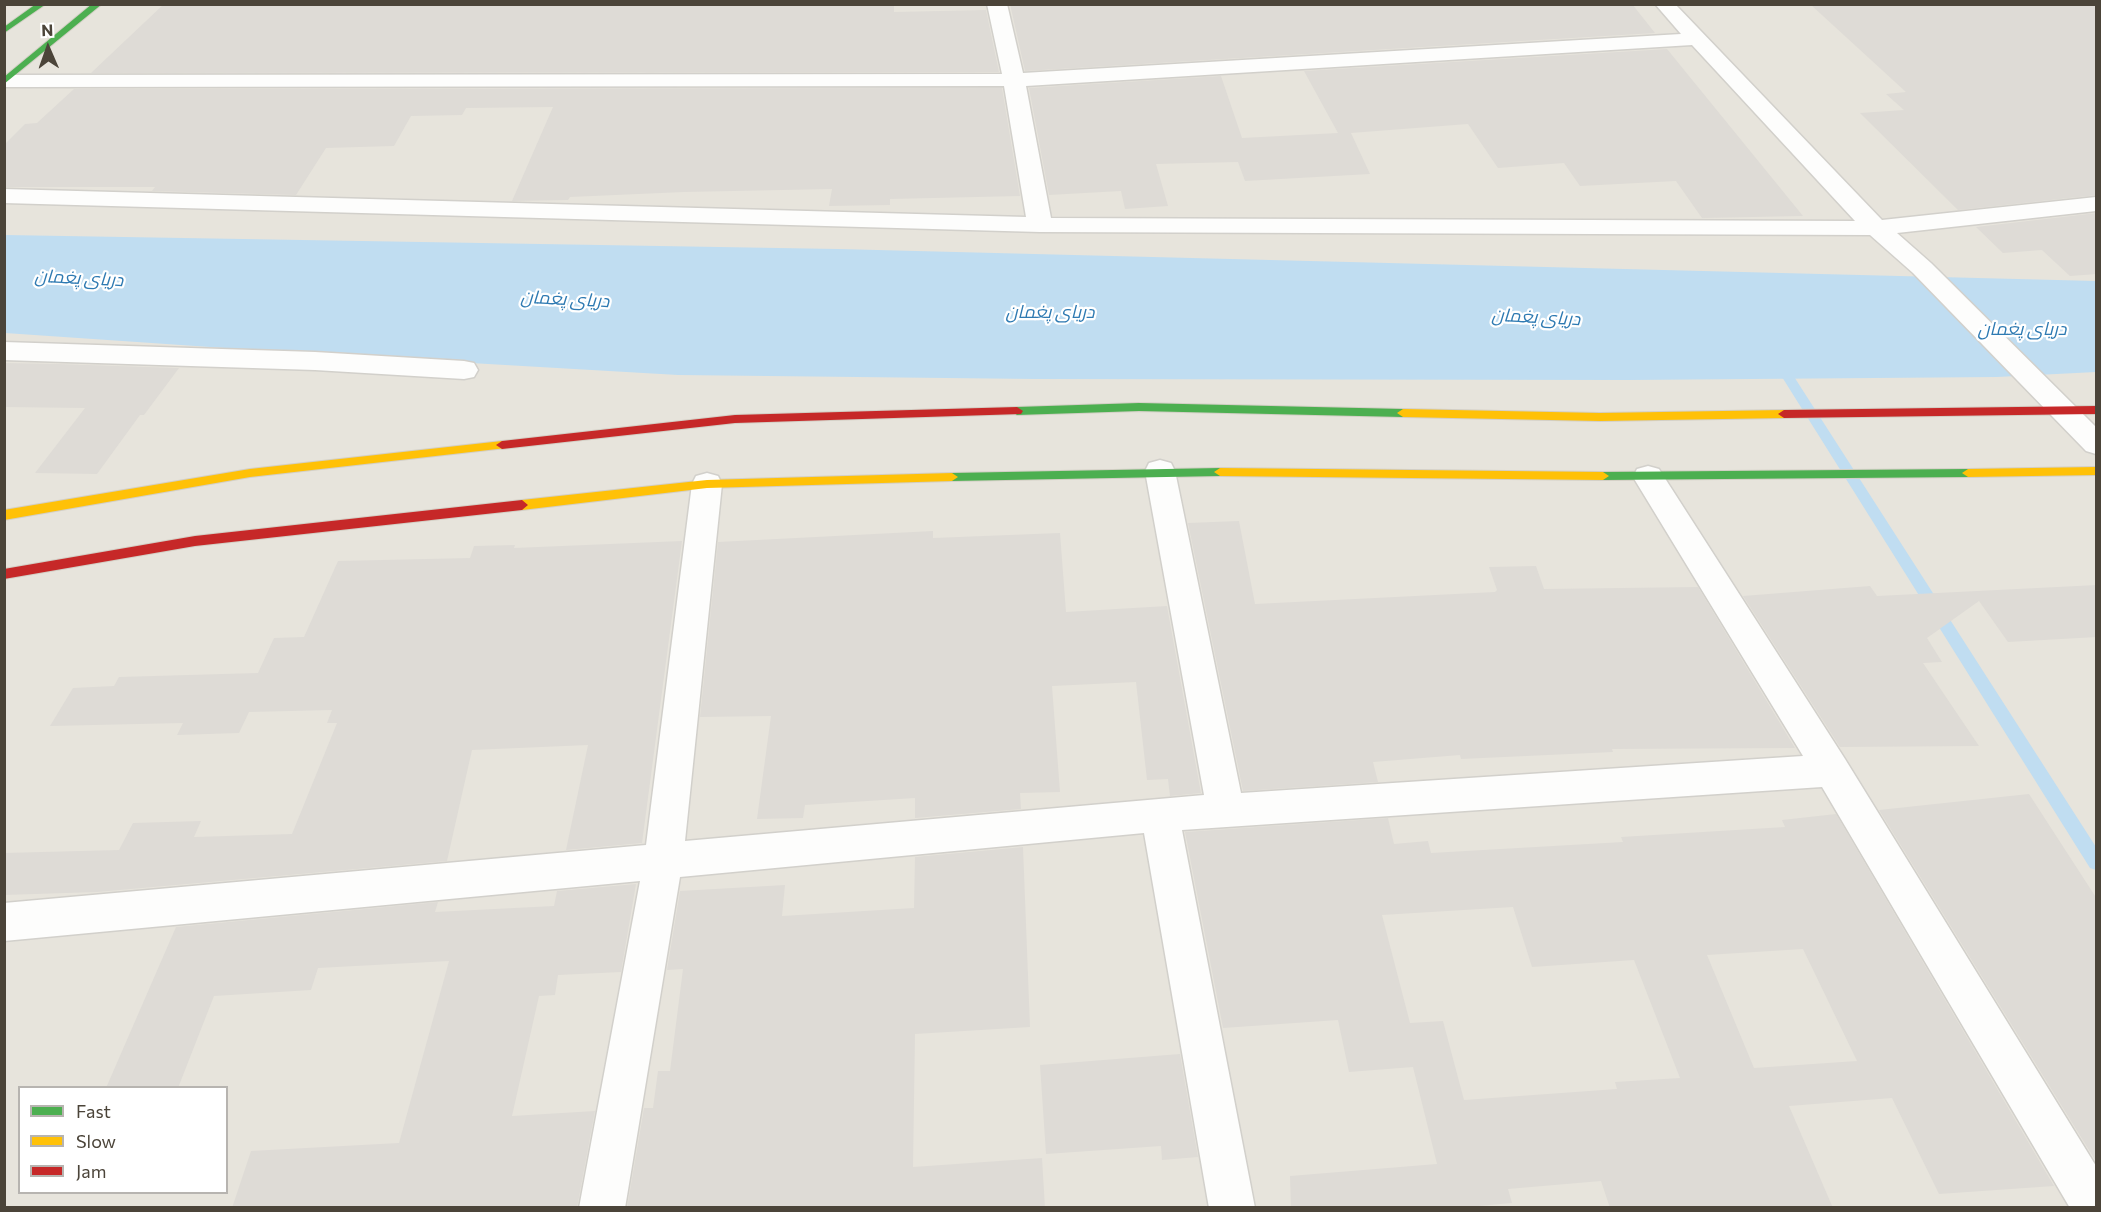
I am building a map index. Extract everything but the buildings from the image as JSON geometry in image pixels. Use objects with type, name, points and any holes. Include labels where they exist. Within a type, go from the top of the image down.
[{"type":"main road","points":[[4,31],[42,4]]},
{"type":"main road","points":[[5,82],[98,4]]},
{"type":"main road","points":[[4,515],[250,473],[735,419],[1139,407],[1600,417],[2097,410]]},
{"type":"main road","points":[[4,574],[195,541],[707,484],[1160,471],[1648,477],[2097,471]]},
{"type":"street","points":[[997,4],[1014,80],[1040,225]]},
{"type":"street","points":[[1664,4],[1875,228],[1922,268],[2097,444]]},
{"type":"street","points":[[5,82],[1014,80],[1696,39]]},
{"type":"street","points":[[4,196],[1040,225],[1875,228],[2097,204]]},
{"type":"street","points":[[4,351],[315,361],[464,370]]},
{"type":"street","points":[[1160,471],[1226,811]]},
{"type":"street","points":[[1648,477],[1832,770],[2096,1208]]},
{"type":"street","points":[[602,1208],[663,862],[707,484]]},
{"type":"street","points":[[4,922],[1160,815],[1832,770]]},
{"type":"street","points":[[1160,815],[1232,1208]]},
{"type":"shaded area","points":[[5,5],[2096,5],[2096,1207],[5,1208]]},
{"type":"water","name":"دریای پغمان","points":[[5,235],[838,249],[2096,281],[2096,372],[1997,377],[1629,380],[1035,379],[678,375],[298,353],[5,333]]},
{"type":"waterway","points":[[1778,361],[2096,862]]},
{"type":"traffic: fast","points":[[4,31],[42,4]]},
{"type":"traffic: fast","points":[[4,82],[98,4]]},
{"type":"traffic: fast","points":[[1017,411],[1139,407],[1403,413]]},
{"type":"traffic: fast","points":[[952,477],[1220,472]]},
{"type":"traffic: fast","points":[[1603,476],[1968,473]]},
{"type":"traffic: slow","points":[[1403,413],[1600,417],[1784,414]]},
{"type":"traffic: slow","points":[[4,515],[250,473],[502,445]]},
{"type":"traffic: slow","points":[[1968,473],[2096,471]]},
{"type":"traffic: slow","points":[[1220,472],[1603,476]]},
{"type":"traffic: slow","points":[[522,505],[707,484],[952,477]]},
{"type":"traffic: jam","points":[[1784,414],[2096,410]]},
{"type":"traffic: jam","points":[[502,445],[735,419],[1017,411]]},
{"type":"traffic: jam","points":[[4,574],[195,541],[522,505]]}]
